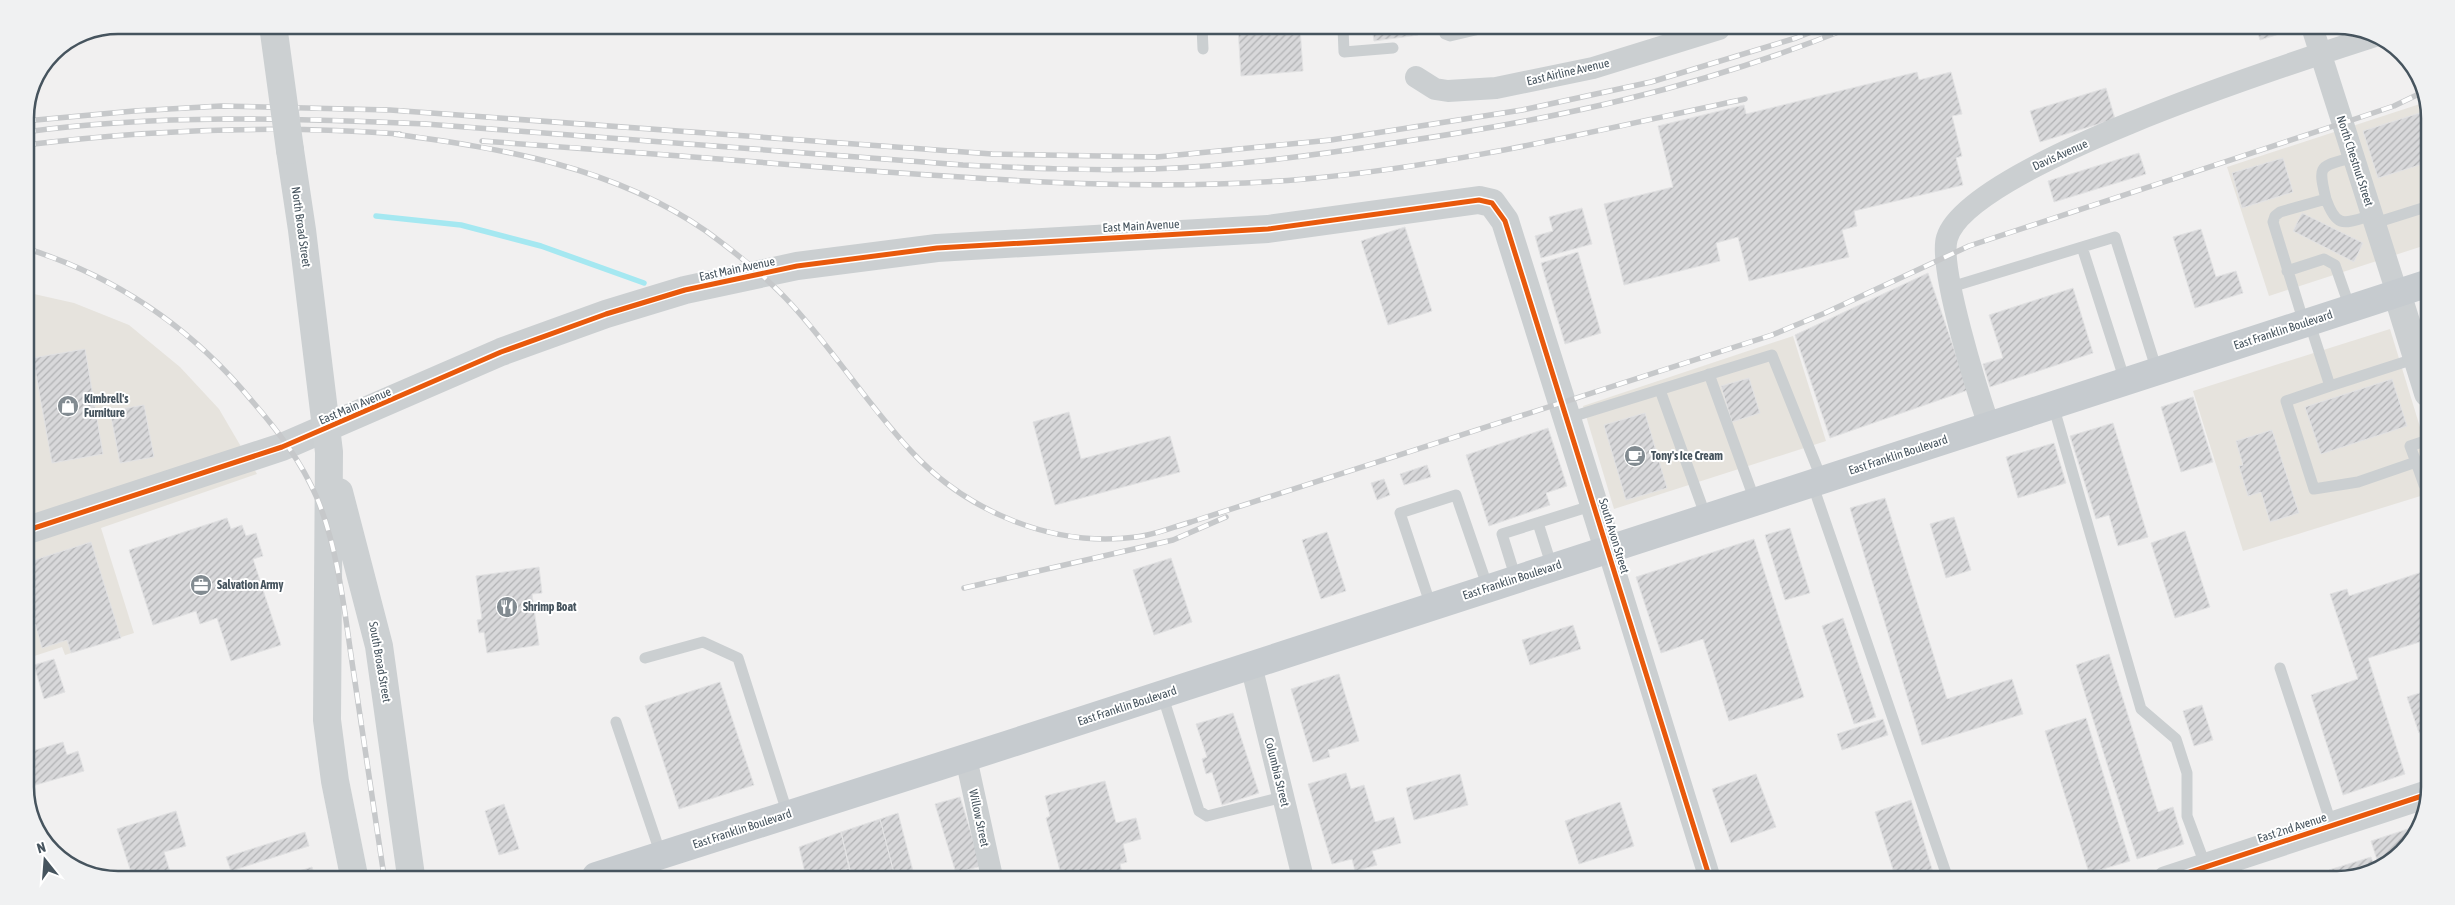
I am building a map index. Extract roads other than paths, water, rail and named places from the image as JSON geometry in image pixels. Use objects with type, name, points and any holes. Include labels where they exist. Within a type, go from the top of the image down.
[{"type":"main road","name":"North Broad Street","points":[[273,34],[302,230],[327,440]]},
{"type":"main road","name":"East Franklin Boulevard","points":[[611,871],[966,758],[2421,285]]},
{"type":"main road","points":[[327,440],[327,720],[334,781],[353,871]]},
{"type":"main road","name":"South Broad Street","points":[[327,440],[380,646],[410,871]]},
{"type":"street","name":"East Airline Avenue","points":[[1416,77],[1435,89],[1448,91],[1496,88],[1592,68],[1703,34]]},
{"type":"street","name":"North Chestnut Street","points":[[2314,34],[2397,293]]},
{"type":"street","name":"Davis Avenue","points":[[1989,426],[1975,386],[1946,255],[1946,238],[1967,208],[1988,192],[2037,165],[2175,105],[2366,39]]},
{"type":"street","name":"East Main Avenue","points":[[34,528],[282,447],[327,440],[501,352],[606,314],[685,290],[797,266],[937,248],[1268,229],[1472,200],[1492,204]]},
{"type":"street","name":"South Avon Street","points":[[1492,204],[1505,221],[1568,418],[1708,871]]},
{"type":"street","points":[[2397,293],[2421,371]]},
{"type":"street","name":"Columbia Street","points":[[1251,665],[1301,871]]},
{"type":"street","name":"Willow Street","points":[[966,758],[991,871]]},
{"type":"street","name":"East 2nd Avenue","points":[[2194,871],[2332,826],[2420,804]]},
{"type":"lane","points":[[1202,34],[1203,49]]},
{"type":"lane","points":[[1342,34],[1344,52],[1393,48]]},
{"type":"lane","points":[[1445,34],[1450,36],[1458,34]]},
{"type":"lane","points":[[2354,157],[2327,165],[2322,169],[2320,175],[2332,215],[2338,222],[2373,219],[2421,208]]},
{"type":"lane","points":[[2326,199],[2280,212],[2275,216],[2273,222],[2287,271],[2330,386]]},
{"type":"lane","points":[[1952,287],[2115,237],[2157,370]]},
{"type":"lane","points":[[2082,247],[2125,381]]},
{"type":"lane","points":[[2287,271],[2324,259],[2330,261],[2335,265],[2350,308]]},
{"type":"lane","points":[[1568,418],[1772,355],[1817,481],[1945,871]]},
{"type":"lane","points":[[2416,462],[2358,482],[2314,489],[2286,401],[2417,358]]},
{"type":"lane","points":[[1709,374],[1755,501]]},
{"type":"lane","points":[[1660,390],[1706,517]]},
{"type":"lane","points":[[2054,404],[2141,709],[2176,739],[2187,773],[2187,816],[2206,867]]},
{"type":"lane","points":[[2421,442],[2410,446],[2421,476]]},
{"type":"lane","points":[[1431,606],[1400,513],[1456,495],[1488,588]]},
{"type":"lane","points":[[1516,579],[1502,534],[1594,504]]},
{"type":"lane","points":[[1538,522],[1552,567]]},
{"type":"lane","points":[[645,658],[703,642],[738,658],[788,815]]},
{"type":"lane","points":[[2280,668],[2332,826]]},
{"type":"lane","points":[[1162,694],[1199,810],[1207,816],[1283,797]]},
{"type":"lane","points":[[616,722],[660,855]]},
{"type":"waterway","points":[[376,216],[461,225],[541,246],[644,283]]},
{"type":"railway","points":[[34,120],[134,111],[221,106],[390,110],[992,154],[1157,157],[1331,140],[1522,110],[1651,82],[1806,34]]},
{"type":"railway","points":[[34,131],[125,122],[175,120],[326,120],[426,124],[963,165],[1129,170],[1184,168],[1246,163],[1339,151],[1458,133],[1571,112],[1682,85],[1791,50],[1833,34]]},
{"type":"railway","points":[[394,134],[476,146],[556,164],[595,176],[633,191],[670,209],[717,239],[772,285],[792,305],[911,451],[933,473],[958,492],[985,508],[1014,521],[1044,531],[1074,537],[1105,539],[1136,537],[1164,531],[1772,335],[1825,313],[1969,246],[2394,106],[2418,94]]},
{"type":"railway","points":[[482,141],[970,178],[1081,184],[1193,185],[1305,179],[1416,165],[1581,135],[1745,99]]},
{"type":"railway","points":[[34,144],[212,130],[307,130],[400,134]]},
{"type":"railway","points":[[34,251],[90,273],[121,289],[178,328],[204,350],[252,401],[280,435],[304,471],[324,517],[335,558],[383,871]]},
{"type":"railway","points":[[964,588],[1173,540],[1226,517]]},
{"type":"place","name":"Kimbrell's Furniture","points":[[68,406]]},
{"type":"place","name":"Tony's Ice Cream","points":[[1635,456]]},
{"type":"place","name":"Salvation Army","points":[[201,585]]},
{"type":"place","name":"Shrimp Boat","points":[[507,607]]}]
